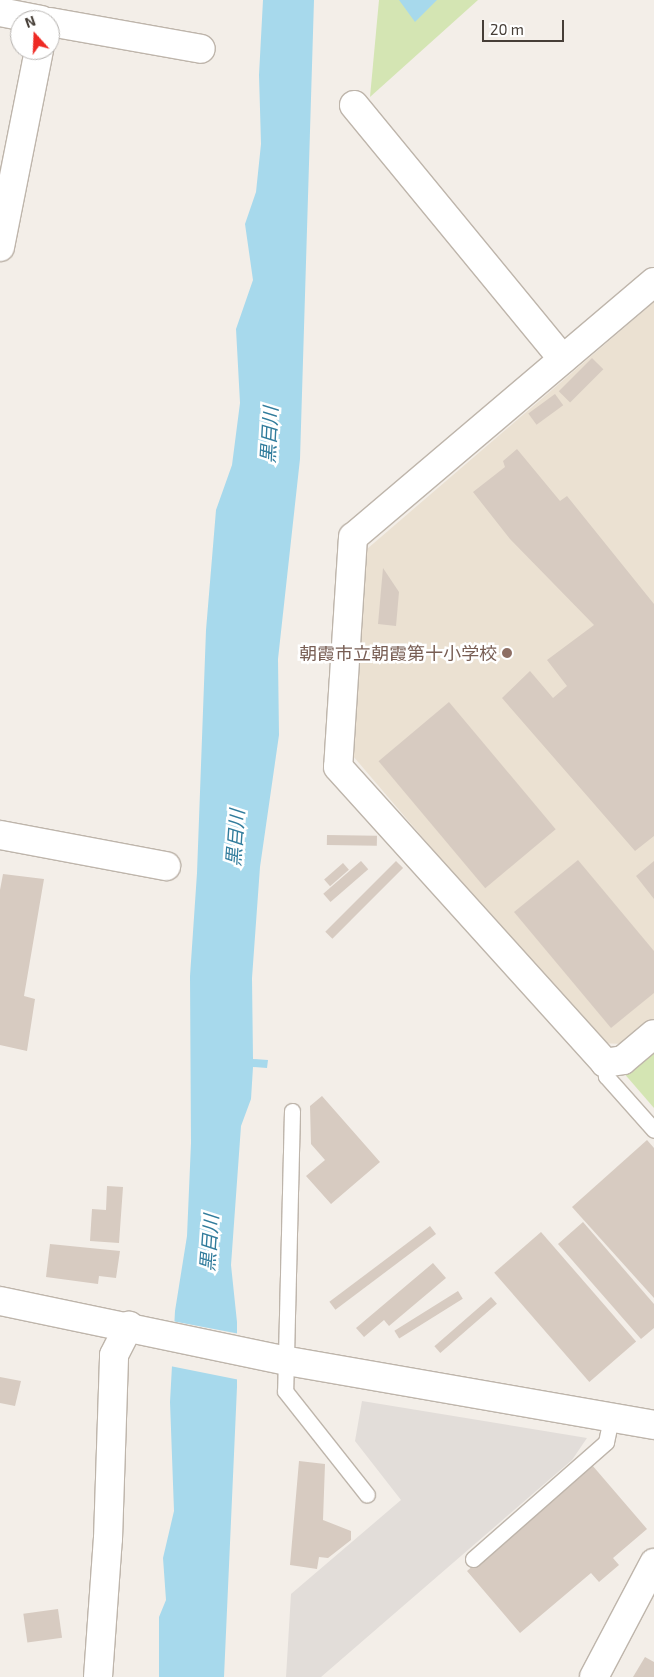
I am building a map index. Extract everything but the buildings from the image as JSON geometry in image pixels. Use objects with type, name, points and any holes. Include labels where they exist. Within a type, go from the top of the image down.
[{"type":"street","points":[[60,24],[201,49]]},
{"type":"street","points":[[0,246],[37,60]]},
{"type":"street","points":[[354,105],[563,359]]},
{"type":"street","points":[[654,282],[353,537],[338,767],[605,1063],[623,1060],[654,1034]]},
{"type":"street","points":[[0,835],[166,866]]},
{"type":"street","points":[[0,1301],[129,1326],[280,1359],[654,1425]]},
{"type":"street","points":[[98,1677],[109,1521],[114,1355],[129,1326]]},
{"type":"street","points":[[594,1677],[654,1563]]},
{"type":"lane","points":[[605,1063],[606,1076],[654,1130]]},
{"type":"lane","points":[[292,1111],[280,1359],[290,1399],[367,1495]]},
{"type":"lane","points":[[473,1559],[606,1442],[611,1418]]},
{"type":"shaded area","name":"朝霞市立朝霞第十小学校","points":[[654,302],[654,1019],[624,1044],[598,1043],[353,756],[367,549]]},
{"type":"shaded area","points":[[362,1401],[587,1438],[572,1460],[321,1677],[286,1677],[291,1594],[401,1500],[355,1441]]},
{"type":"green space","points":[[379,0],[478,0],[370,97]]},
{"type":"green space","points":[[654,1044],[654,1108],[622,1071]]},
{"type":"water","name":"黒目川","points":[[263,0],[314,0],[300,459],[278,659],[279,735],[260,867],[252,978],[253,1059],[268,1060],[267,1068],[253,1067],[251,1099],[241,1126],[231,1265],[237,1322],[237,1387],[224,1677],[159,1677],[159,1617],[166,1600],[163,1558],[174,1511],[170,1402],[175,1311],[187,1236],[191,1143],[190,976],[197,873],[206,630],[216,510],[232,465],[240,403],[236,329],[253,280],[245,224],[256,192],[261,144],[259,75]]},
{"type":"water","points":[[399,0],[437,0],[415,22]]},
{"type":"pier","points":[[172,1321],[240,1334],[240,1380],[170,1366]]},
{"type":"place","name":"朝霞市立朝霞第十小学校","points":[[507,653]]}]
